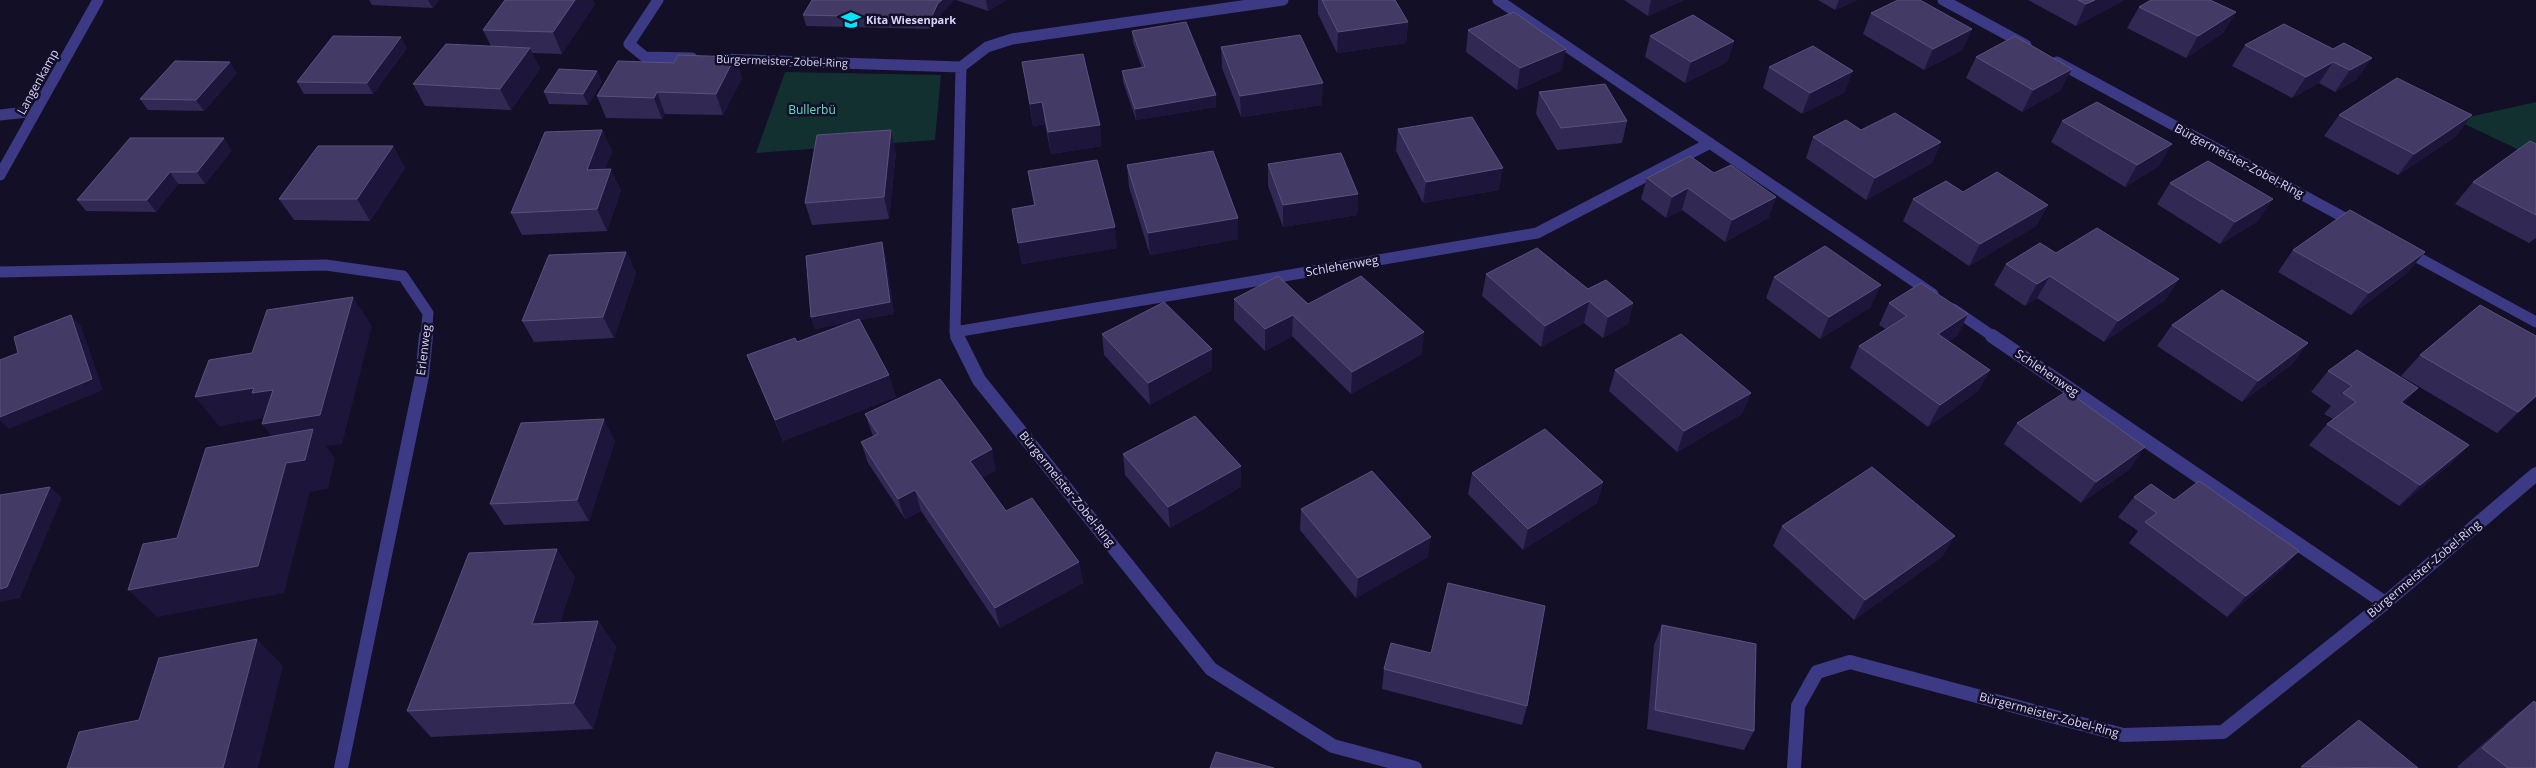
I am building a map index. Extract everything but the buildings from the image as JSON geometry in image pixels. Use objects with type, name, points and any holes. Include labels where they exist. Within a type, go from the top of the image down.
[{"type":"street","name":"Langenkamp","points":[[0,175],[98,0]]},
{"type":"street","name":"Bürgermeister-Zobel-Ring","points":[[658,0],[629,44],[645,57],[961,67],[955,332],[979,380],[1211,669],[1332,746],[1415,768]]},
{"type":"street","points":[[961,67],[987,47],[1012,39],[1283,0]]},
{"type":"street","name":"Schlehenweg","points":[[1498,0],[2385,603]]},
{"type":"street","name":"Bürgermeister-Zobel-Ring","points":[[1943,0],[2370,232]]},
{"type":"street","points":[[0,115],[36,111]]},
{"type":"street","name":"Schlehenweg","points":[[955,332],[1537,233],[1710,143]]},
{"type":"street","points":[[2396,246],[2536,322]]},
{"type":"street","name":"Erlenweg","points":[[0,272],[326,265],[403,276],[428,313],[422,376],[341,768]]},
{"type":"street","name":"Bürgermeister-Zobel-Ring","points":[[1794,768],[1798,706],[1817,672],[1850,662],[2123,735],[2223,732],[2385,603],[2536,474]]},
{"type":"green space","name":"Bullerbü","points":[[785,72],[941,75],[935,140],[756,153]]},
{"type":"green space","points":[[2536,102],[2536,158],[2456,120]]},
{"type":"place","name":"Kita Wiesenpark","points":[[851,20]]}]
